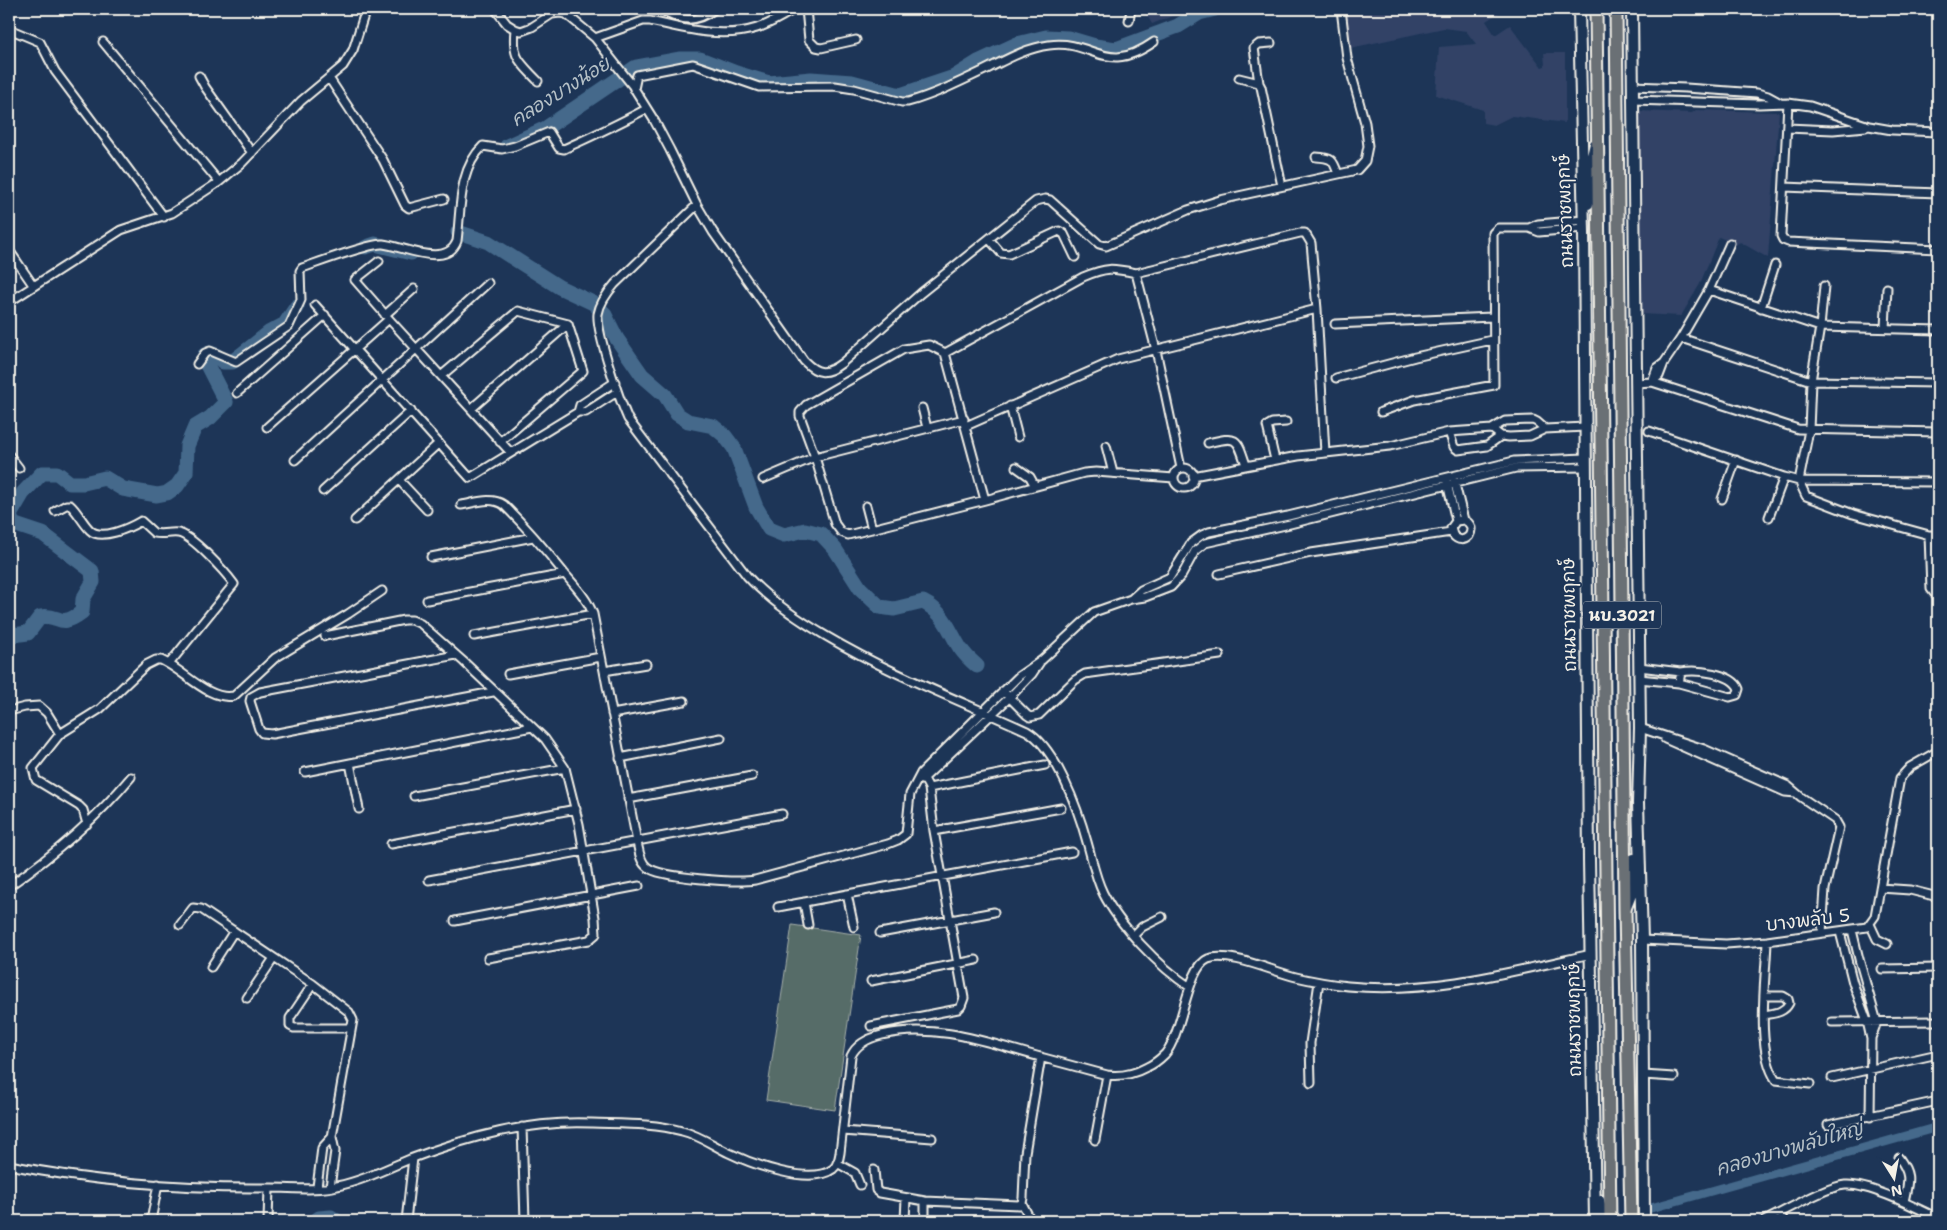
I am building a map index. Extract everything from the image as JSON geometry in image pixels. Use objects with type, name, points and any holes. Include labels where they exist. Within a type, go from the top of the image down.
[{"type":"main road","name":"ถนนราชพฤกษ์","points":[[1579,9],[1584,226],[1585,462],[1595,1221]]},
{"type":"main road","name":"ถนนราชพฤกษ์","points":[[1596,9],[1610,1221]]},
{"type":"main road","name":"นบ.3021","points":[[1616,9],[1625,910],[1631,1221]]},
{"type":"main road","name":"นบ.3021","points":[[1632,9],[1633,86],[1636,100],[1636,383],[1640,728],[1638,803],[1642,940],[1643,1221]]},
{"type":"main road","points":[[1584,226],[1592,156],[1598,133]]},
{"type":"main road","points":[[1625,910],[1633,890],[1634,828],[1638,803]]},
{"type":"main road","points":[[1631,1177],[1643,1221]]},
{"type":"main road","points":[[1595,1178],[1604,1221]]},
{"type":"street","points":[[9,302],[121,230],[164,217],[219,182],[252,153],[301,102],[348,60],[363,23],[366,9]]},
{"type":"street","points":[[495,9],[515,30],[526,29],[552,14],[560,13],[573,19],[595,38],[633,87],[660,130],[697,205],[713,232],[804,361],[814,370],[820,372],[830,370],[842,363],[921,293],[1031,204],[1040,199],[1050,200],[1099,244],[1106,246],[1188,210],[1220,200],[1357,170],[1365,161],[1368,153],[1364,123],[1347,58],[1341,9]]},
{"type":"street","points":[[660,9],[670,14],[693,19],[703,17],[714,9]]},
{"type":"street","points":[[595,38],[642,21],[650,20],[697,32],[710,33],[746,30],[766,25],[796,9]]},
{"type":"street","points":[[806,9],[809,40],[816,47],[821,48],[856,40]]},
{"type":"street","points":[[1129,21],[1131,9]]},
{"type":"street","points":[[9,29],[40,42],[55,72],[164,217]]},
{"type":"street","points":[[515,30],[514,45],[517,58],[538,81]]},
{"type":"street","points":[[103,42],[219,182]]},
{"type":"street","points":[[633,87],[637,75],[693,64],[759,87],[835,86],[908,102],[943,90],[1029,49],[1065,44],[1105,57],[1114,58],[1130,56],[1154,42]]},
{"type":"street","points":[[1271,43],[1259,44],[1254,48],[1259,83],[1267,108],[1282,186]]},
{"type":"street","points":[[199,76],[252,153]]},
{"type":"street","points":[[329,78],[383,160],[405,206],[409,208],[444,199]]},
{"type":"street","points":[[1239,78],[1259,83]]},
{"type":"street","points":[[1633,86],[1757,94],[1768,96],[1779,102]]},
{"type":"street","points":[[1695,102],[1696,89]]},
{"type":"street","points":[[1636,100],[1768,104],[1779,102],[1810,106],[1869,126],[1892,130],[1938,132]]},
{"type":"street","points":[[1788,103],[1782,236],[1785,242],[1938,249]]},
{"type":"street","points":[[197,364],[205,353],[210,351],[236,362],[289,326],[301,300],[300,271],[302,268],[380,244],[428,255],[442,254],[451,250],[457,241],[463,186],[466,176],[472,160],[483,146],[502,149],[515,146],[548,132],[559,148],[564,150],[646,109]]},
{"type":"street","points":[[1787,128],[1833,130],[1869,126]]},
{"type":"street","points":[[1316,156],[1331,159],[1338,174]]},
{"type":"street","points":[[1784,187],[1938,192]]},
{"type":"street","points":[[697,205],[615,284],[602,302],[598,314],[600,331],[617,392],[628,419],[733,558],[759,589],[782,608],[868,661],[1031,734],[1047,749],[1080,819],[1098,881],[1114,910],[1168,972],[1190,987]]},
{"type":"street","points":[[1381,412],[1414,400],[1494,385],[1492,340],[1493,233],[1498,228],[1529,228],[1539,232],[1584,226]]},
{"type":"street","points":[[989,239],[1001,252],[1009,254],[1059,231],[1064,234],[1075,257]]},
{"type":"street","points":[[946,353],[1091,274],[1108,268],[1136,273],[1305,233],[1311,243],[1317,309],[1325,453]]},
{"type":"street","points":[[1653,381],[1654,374],[1681,338],[1709,290],[1730,243]]},
{"type":"street","points":[[9,250],[33,286]]},
{"type":"street","points":[[379,261],[355,280],[511,453]]},
{"type":"street","points":[[1761,308],[1775,265]]},
{"type":"street","points":[[1136,273],[1156,350],[1182,468]]},
{"type":"street","points":[[295,460],[488,283]]},
{"type":"street","points":[[1824,286],[1820,327],[1811,381],[1809,430],[1799,481],[1806,496],[1853,514],[1929,535],[1938,535]]},
{"type":"street","points":[[1886,328],[1887,288]]},
{"type":"street","points":[[267,427],[355,349],[414,289]]},
{"type":"street","points":[[1709,290],[1820,327],[1938,330]]},
{"type":"street","points":[[315,305],[470,478],[578,412],[586,412],[617,392]]},
{"type":"street","points":[[763,479],[815,457],[927,428],[965,423],[1010,406],[1118,359],[1317,309]]},
{"type":"street","points":[[441,376],[518,311],[568,324]]},
{"type":"street","points":[[237,393],[325,316]]},
{"type":"street","points":[[1335,324],[1492,318]]},
{"type":"street","points":[[471,409],[568,324]]},
{"type":"street","points":[[500,442],[583,371],[568,324]]},
{"type":"street","points":[[1681,338],[1811,381],[1938,383]]},
{"type":"street","points":[[1336,378],[1415,357],[1492,340]]},
{"type":"street","points":[[986,500],[946,353],[929,345],[904,349],[806,405],[800,412],[838,528],[848,535],[986,500],[1084,473],[1113,473],[1174,478]]},
{"type":"street","points":[[1636,383],[1653,381],[1785,425],[1809,430],[1938,432]]},
{"type":"street","points":[[578,412],[580,405],[615,382]]},
{"type":"street","points":[[1010,406],[1018,437]]},
{"type":"street","points":[[922,408],[927,428]]},
{"type":"street","points":[[323,491],[411,411]]},
{"type":"street","points":[[1193,476],[1275,460],[1390,446],[1449,432],[1492,428],[1505,421],[1532,420],[1545,429]]},
{"type":"street","points":[[1275,460],[1267,426],[1272,423],[1286,422]]},
{"type":"street","points":[[1492,428],[1501,436],[1509,438],[1530,436],[1545,429],[1585,427]]},
{"type":"street","points":[[1649,431],[1799,481],[1938,482]]},
{"type":"street","points":[[1449,432],[1454,447],[1458,450],[1487,446],[1501,436]]},
{"type":"street","points":[[1208,443],[1233,439],[1240,447],[1246,465]]},
{"type":"street","points":[[355,520],[439,443]]},
{"type":"street","points":[[1106,446],[1113,473]]},
{"type":"street","points":[[9,455],[19,468]]},
{"type":"street","points":[[1722,499],[1736,460]]},
{"type":"street","points":[[1289,520],[1515,464],[1585,462]]},
{"type":"street","points":[[1016,467],[1030,477],[1035,486]]},
{"type":"street","points":[[1182,468],[1188,469],[1193,476],[1190,485],[1185,487],[1176,484],[1174,478],[1176,472],[1182,468]]},
{"type":"street","points":[[923,776],[1010,697],[1032,674],[1042,660],[1094,612],[1131,599],[1145,597],[1170,587],[1176,582],[1186,559],[1200,546],[1212,540],[1446,477],[1452,481],[1464,520],[1470,524],[1471,528],[1470,536],[1463,540],[1459,540],[1451,532]]},
{"type":"street","points":[[1769,517],[1784,477]]},
{"type":"street","points":[[399,480],[427,510]]},
{"type":"street","points":[[1451,532],[1456,521],[1452,481]]},
{"type":"street","points":[[460,505],[497,500],[512,512],[584,596],[594,614],[637,842],[641,858],[648,868],[657,872],[739,882],[755,880],[898,840],[906,834],[908,829],[908,805],[910,794],[916,783],[1003,691],[1025,670],[1042,660]]},
{"type":"street","points":[[55,511],[70,505],[91,531],[96,534],[120,531],[141,521],[154,533],[180,533],[218,565],[234,584],[169,664]]},
{"type":"street","points":[[866,506],[872,529]]},
{"type":"street","points":[[1456,521],[1464,520]]},
{"type":"street","points":[[1219,574],[1311,554],[1451,532]]},
{"type":"street","points":[[1929,535],[1930,589],[1938,594]]},
{"type":"street","points":[[432,557],[533,537]]},
{"type":"street","points":[[427,600],[565,574]]},
{"type":"street","points":[[87,824],[83,810],[79,806],[36,780],[34,773],[35,764],[60,734],[107,704],[146,665],[156,660],[169,664],[214,694],[227,697],[234,696],[275,658],[382,591]]},
{"type":"street","points":[[474,636],[594,614]]},
{"type":"street","points":[[326,636],[412,620],[421,624],[545,739],[565,768],[576,809],[592,895],[597,930],[594,938],[488,958]]},
{"type":"street","points":[[1003,691],[1027,715],[1034,717],[1039,715],[1075,680],[1085,674],[1220,654]]},
{"type":"street","points":[[456,655],[260,692],[251,697],[250,700],[259,729],[262,733],[272,734],[493,692]]},
{"type":"street","points":[[508,674],[601,657]]},
{"type":"street","points":[[604,672],[646,664]]},
{"type":"street","points":[[1639,667],[1681,672],[1691,670],[1706,672],[1733,680],[1739,689],[1736,696],[1730,697],[1679,684],[1639,680]]},
{"type":"street","points":[[1679,684],[1681,672]]},
{"type":"street","points":[[612,714],[684,701]]},
{"type":"street","points":[[9,711],[39,706],[47,713],[60,734]]},
{"type":"street","points":[[305,772],[532,727]]},
{"type":"street","points":[[1640,728],[1676,745],[1721,760],[1785,792],[1796,793],[1835,820],[1839,827],[1824,889],[1822,933]]},
{"type":"street","points":[[620,758],[720,738]]},
{"type":"street","name":"บางพลับ 5","points":[[1642,940],[1713,944],[1767,941],[1840,932],[1870,924],[1875,916],[1900,778],[1910,767],[1938,751]]},
{"type":"street","points":[[350,763],[359,809]]},
{"type":"street","points":[[928,788],[1044,765]]},
{"type":"street","points":[[414,796],[565,768]]},
{"type":"street","points":[[628,799],[752,776]]},
{"type":"street","points":[[871,1026],[958,1008],[961,1006],[964,998],[949,920],[928,788],[923,776]]},
{"type":"street","points":[[9,886],[53,853],[87,824],[131,777]]},
{"type":"street","points":[[934,831],[1061,808]]},
{"type":"street","points":[[391,844],[576,809]]},
{"type":"street","points":[[429,880],[782,814]]},
{"type":"street","points":[[778,907],[1072,852]]},
{"type":"street","points":[[455,921],[639,886]]},
{"type":"street","points":[[1880,888],[1910,890],[1938,897]]},
{"type":"street","points":[[847,894],[854,928]]},
{"type":"street","points":[[804,902],[808,925]]},
{"type":"street","points":[[180,924],[193,908],[197,907],[313,984],[349,1012],[353,1020],[332,1137],[334,1151],[330,1187]]},
{"type":"street","points":[[880,933],[994,912]]},
{"type":"street","points":[[1134,935],[1142,927],[1162,917]]},
{"type":"street","points":[[1870,924],[1877,939],[1887,944]]},
{"type":"street","points":[[1852,930],[1877,1022],[1871,1039]]},
{"type":"street","points":[[211,967],[234,932]]},
{"type":"street","points":[[1840,932],[1871,1039],[1870,1117]]},
{"type":"street","points":[[1767,941],[1764,1047],[1773,1075],[1779,1081],[1810,1084]]},
{"type":"street","points":[[9,1165],[98,1179],[158,1184],[317,1188],[338,1186],[359,1180],[413,1158],[475,1138],[540,1124],[588,1122],[681,1130],[731,1154],[774,1169],[800,1174],[822,1174],[833,1169],[837,1163],[852,1056],[857,1047],[870,1039],[890,1033],[939,1032],[976,1039],[1107,1075],[1119,1076],[1135,1073],[1153,1064],[1166,1054],[1176,1033],[1190,987],[1200,964],[1216,957],[1239,961],[1319,982],[1388,988],[1444,984],[1591,954]]},
{"type":"street","points":[[247,998],[274,958]]},
{"type":"street","points":[[871,981],[976,960]]},
{"type":"street","points":[[1851,972],[1862,968]]},
{"type":"street","points":[[1882,969],[1938,968]]},
{"type":"street","points":[[1311,1083],[1310,1043],[1319,982]]},
{"type":"street","points":[[313,984],[290,1018],[290,1026],[294,1028],[351,1028]]},
{"type":"street","points":[[1764,1015],[1780,1012],[1786,1009],[1789,1003],[1788,999],[1783,996],[1765,996]]},
{"type":"street","points":[[1832,1022],[1938,1021]]},
{"type":"street","points":[[1832,1078],[1938,1054]]},
{"type":"street","points":[[1030,1221],[1022,1203],[1025,1153],[1041,1057]]},
{"type":"street","points":[[1095,1140],[1107,1075]]},
{"type":"street","points":[[1643,1076],[1674,1077]]},
{"type":"street","points":[[1828,1125],[1938,1101]]},
{"type":"street","points":[[522,1127],[525,1221]]},
{"type":"street","points":[[843,1131],[932,1138]]},
{"type":"street","points":[[317,1188],[322,1148],[332,1137]]},
{"type":"street","points":[[406,1221],[413,1158]]},
{"type":"street","points":[[1899,1158],[1907,1169],[1908,1175],[1904,1202]]},
{"type":"street","points":[[837,1163],[855,1173],[860,1185]]},
{"type":"street","points":[[874,1170],[877,1191],[906,1198],[925,1201],[1015,1206],[1022,1203]]},
{"type":"street","points":[[151,1221],[158,1184]]},
{"type":"street","points":[[1764,1221],[1844,1185],[1856,1186],[1904,1202],[1938,1218]]},
{"type":"street","points":[[268,1221],[269,1188]]},
{"type":"street","points":[[905,1221],[906,1198]]},
{"type":"street","points":[[925,1201],[925,1221]]},
{"type":"street","points":[[1780,1214],[1784,1221]]},
{"type":"shaded area","points":[[1143,9],[1190,9],[1152,24]]},
{"type":"shaded area","points":[[1341,9],[1505,9],[1486,21],[1495,35],[1510,25],[1542,67],[1545,66],[1544,53],[1565,53],[1565,123],[1512,116],[1494,125],[1483,123],[1483,110],[1436,95],[1439,47],[1476,44],[1466,31],[1444,28],[1346,49]]},
{"type":"shaded area","points":[[1696,110],[1779,112],[1768,258],[1740,242],[1736,245],[1719,237],[1700,284],[1681,316],[1640,314],[1639,111],[1692,113]]},
{"type":"green space","points":[[792,925],[861,935],[835,1110],[766,1100]]},
{"type":"waterway","name":"คลองบางน้อย","points":[[507,146],[546,128],[636,67],[679,59],[700,59],[769,83],[811,79],[852,82],[900,95],[954,77],[978,62],[1017,44],[1046,37],[1068,38],[1095,46],[1116,49],[1178,26],[1199,13],[1215,9]]},
{"type":"waterway","points":[[458,232],[488,242],[559,287],[593,303],[604,313],[617,339],[642,375],[665,395],[677,414],[688,421],[713,426],[725,436],[734,448],[756,507],[769,529],[784,535],[805,530],[821,534],[835,549],[860,588],[880,607],[894,609],[923,602],[930,606],[941,616],[962,651],[977,666]]},
{"type":"waterway","name":"คลองบางน้อย","points":[[366,247],[375,244],[411,253]]},
{"type":"waterway","name":"คลองบางน้อย","points":[[9,630],[13,635],[28,633],[40,617],[47,616],[60,620],[68,620],[74,617],[82,612],[83,599],[93,582],[92,571],[43,534],[13,524],[10,515],[23,493],[42,473],[57,473],[70,483],[84,483],[105,478],[123,489],[157,495],[167,493],[177,486],[186,473],[187,446],[195,427],[210,418],[226,402],[206,363],[205,355],[210,353],[216,355],[223,362],[232,362],[270,332],[285,324],[297,306]]},
{"type":"waterway","name":"คลองบางพลับใหญ่","points":[[1651,1208],[1938,1127]]},
{"type":"waterway","name":"คลองบางพลับใหญ่","points":[[315,1221],[319,1218],[331,1217],[337,1221]]}]
